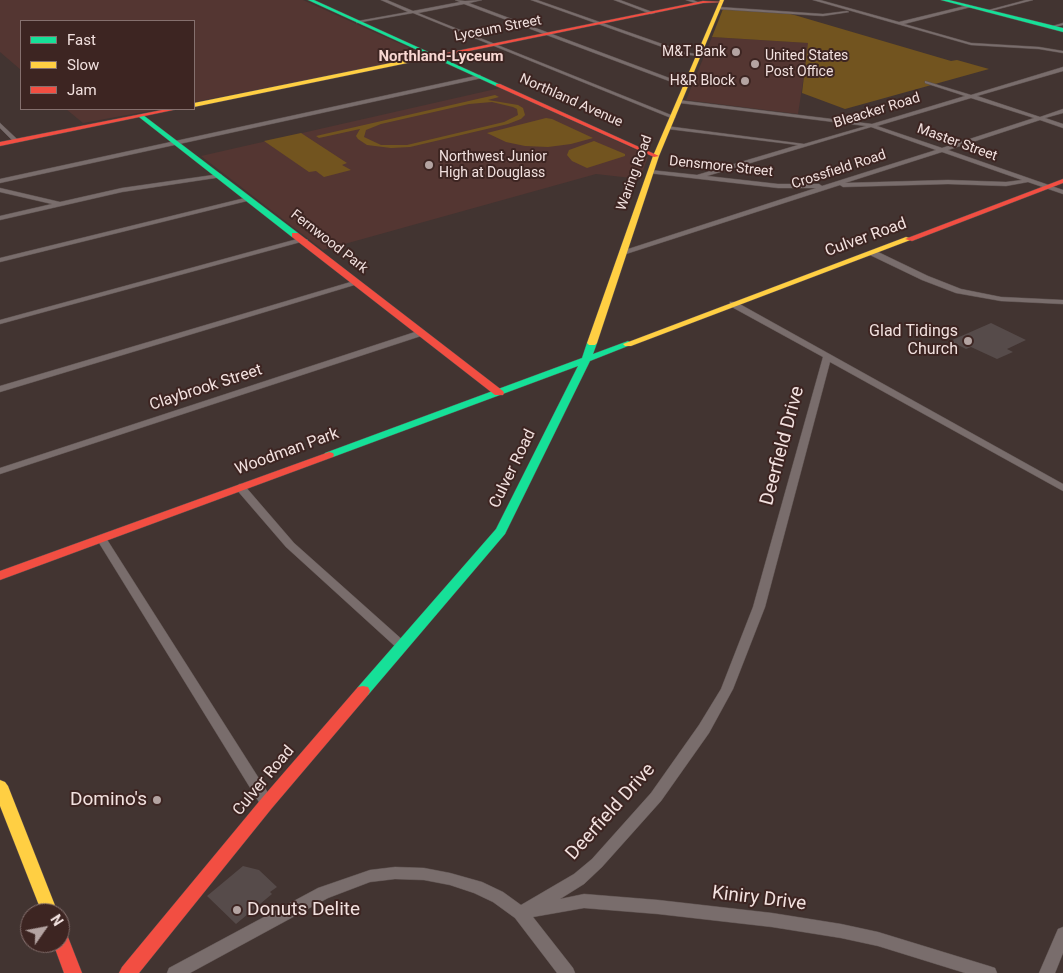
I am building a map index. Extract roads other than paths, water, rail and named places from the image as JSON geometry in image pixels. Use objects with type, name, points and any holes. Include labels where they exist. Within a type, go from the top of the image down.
[{"type":"street","name":"Northland Avenue","points":[[310,0],[656,156]]},
{"type":"street","points":[[382,0],[493,45],[670,122],[806,145]]},
{"type":"street","points":[[457,0],[686,84]]},
{"type":"street","points":[[358,22],[480,0]]},
{"type":"street","points":[[533,0],[687,54],[698,55]]},
{"type":"street","points":[[616,0],[653,13]]},
{"type":"street","points":[[815,0],[977,46],[1039,48],[1063,52]]},
{"type":"street","points":[[943,0],[1057,29],[1063,24]]},
{"type":"street","points":[[986,11],[1031,0]]},
{"type":"street","name":"Lyceum Street","points":[[195,105],[600,24],[693,2],[720,3]]},
{"type":"street","points":[[720,3],[823,15],[850,11]]},
{"type":"street","name":"Waring Road","points":[[586,360],[656,156],[720,3]]},
{"type":"street","points":[[896,24],[969,6]]},
{"type":"street","name":"Bleacker Road","points":[[698,177],[1063,68]]},
{"type":"street","points":[[0,181],[480,77]]},
{"type":"street","points":[[927,82],[1063,126]]},
{"type":"street","name":"Master Street","points":[[680,101],[871,125],[1063,192]]},
{"type":"street","points":[[0,144],[170,110]]},
{"type":"street","name":"Crossfield Road","points":[[623,252],[1063,111]]},
{"type":"street","name":"Fernwood Park","points":[[141,116],[304,240],[357,284],[499,393]]},
{"type":"street","points":[[0,125],[16,141]]},
{"type":"street","name":"Densmore Street","points":[[650,172],[778,186],[948,182],[1006,184],[1028,181]]},
{"type":"street","points":[[0,218],[149,185],[220,176]]},
{"type":"street","name":"Culver Road","points":[[128,973],[267,802],[501,530],[586,360],[1063,181]]},
{"type":"street","points":[[0,190],[61,204]]},
{"type":"street","points":[[0,260],[249,199]]},
{"type":"street","points":[[0,322],[304,240]]},
{"type":"street","points":[[873,253],[959,291],[1000,299],[1063,302]]},
{"type":"street","points":[[0,390],[357,284]]},
{"type":"street","points":[[733,304],[1063,488]]},
{"type":"street","name":"Claybrook Street","points":[[0,471],[421,332]]},
{"type":"street","name":"Deerfield Drive","points":[[520,913],[557,894],[597,863],[656,797],[704,729],[727,689],[759,607],[828,357]]},
{"type":"street","name":"Woodman Park","points":[[0,576],[586,360]]},
{"type":"street","points":[[240,487],[290,545],[402,646]]},
{"type":"street","points":[[101,538],[267,802]]},
{"type":"street","points":[[0,786],[46,903]]},
{"type":"street","points":[[175,973],[323,892],[370,876],[418,874],[450,878],[491,894],[520,913],[567,973]]},
{"type":"street","name":"Kiniry Drive","points":[[520,913],[584,901],[772,920],[841,930],[878,939],[989,973]]},
{"type":"street","points":[[1047,973],[1063,934]]},
{"type":"street","points":[[66,953],[74,973]]},
{"type":"place","name":"M&T Bank","points":[[736,52]]},
{"type":"place","name":"United States Post Office","points":[[755,64]]},
{"type":"place","name":"H&R Block","points":[[745,81]]},
{"type":"place","name":"Northwest Junior High at Douglass","points":[[429,165]]},
{"type":"place","name":"Glad Tidings Church","points":[[968,341]]},
{"type":"place","name":"Domino's","points":[[157,800]]},
{"type":"place","name":"Donuts Delite","points":[[237,910]]},
{"type":"district","name":"Northland-Lyceum","points":[[441,57]]}]
